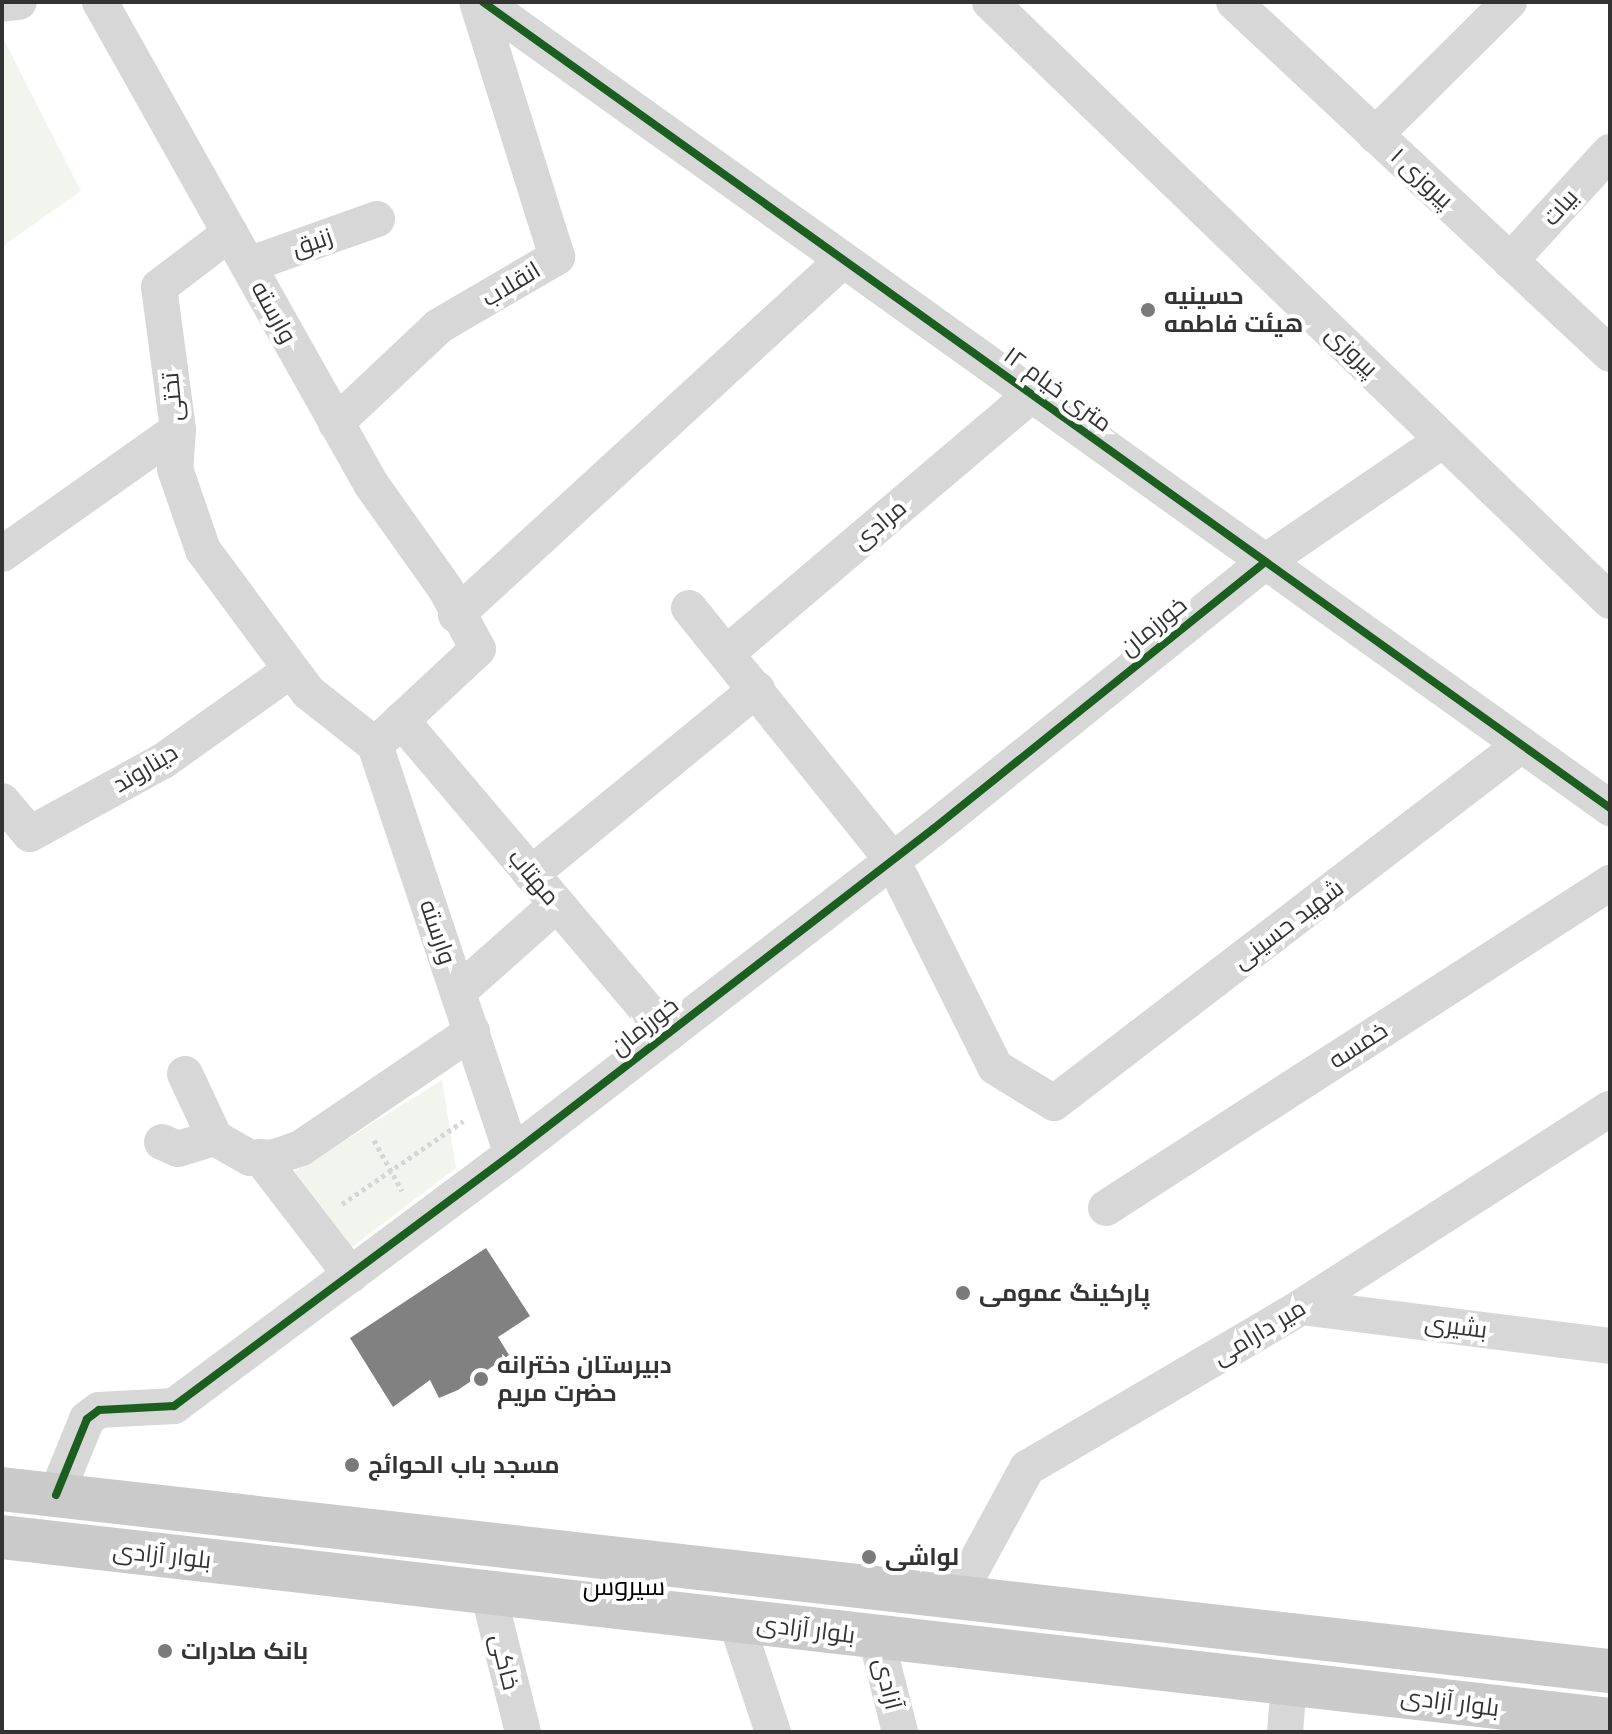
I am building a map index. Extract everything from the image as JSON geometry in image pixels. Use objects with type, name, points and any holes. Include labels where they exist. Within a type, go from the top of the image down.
[{"type":"main road","name":"بلوار آزادی","points":[[2,1489],[1610,1671]]},
{"type":"main road","name":"بلوار آزادی","points":[[2,1537],[1289,1683],[1526,1721],[1610,1720]]},
{"type":"street","points":[[2,4],[19,2]]},
{"type":"street","name":"وارسته","points":[[100,2],[371,484],[445,588],[456,615],[478,649],[375,745],[512,1154]]},
{"type":"street","name":"انقلاب","points":[[336,423],[439,326],[557,257],[477,2]]},
{"type":"street","name":"۱۲ متری خیام","points":[[483,2],[1610,808]]},
{"type":"street","name":"پیروزی","points":[[990,2],[1610,601]]},
{"type":"street","points":[[1375,135],[1509,2]]},
{"type":"street","name":"پیروزی ۱","points":[[1243,4],[1375,135],[1610,354]]},
{"type":"street","name":"بیات","points":[[1510,261],[1610,152]]},
{"type":"street","name":"زنبق","points":[[248,265],[377,219]]},
{"type":"street","name":"تختی","points":[[2,554],[178,430],[159,287],[230,233]]},
{"type":"street","points":[[456,615],[843,260]]},
{"type":"street","name":"مرادی","points":[[727,653],[1031,395]]},
{"type":"street","points":[[178,430],[175,469],[203,550],[308,692],[375,745]]},
{"type":"street","name":"خورزمان","points":[[56,1495],[87,1419],[99,1410],[174,1406],[512,1154],[892,860],[1265,562],[1443,440]]},
{"type":"street","points":[[689,608],[892,860]]},
{"type":"street","name":"دیناروند","points":[[2,801],[30,834],[163,761],[291,670]]},
{"type":"street","points":[[531,874],[757,689]]},
{"type":"street","name":"مهتاب","points":[[401,720],[667,1034]]},
{"type":"street","name":"شهید حسینی","points":[[892,860],[995,1067],[1054,1103],[1521,745]]},
{"type":"street","name":"خمسه","points":[[1106,1208],[1610,883]]},
{"type":"street","points":[[458,992],[557,904]]},
{"type":"street","points":[[185,1074],[215,1138],[233,1151],[260,1157],[301,1148],[472,1032]]},
{"type":"street","name":"میر دارامی","points":[[957,1597],[1027,1468],[1301,1307],[1610,1109]]},
{"type":"street","points":[[162,1142],[178,1149],[215,1138]]},
{"type":"street","points":[[260,1157],[351,1275]]},
{"type":"street","name":"بشیری","points":[[1301,1307],[1610,1346]]},
{"type":"street","name":"خاکی","points":[[488,1592],[523,1732]]},
{"type":"street","points":[[736,1621],[773,1732]]},
{"type":"street","name":"آزادی","points":[[876,1637],[900,1732]]},
{"type":"street","points":[[1285,1732],[1289,1683]]},
{"type":"path","points":[[312,1224],[494,1100]]},
{"type":"path","points":[[357,1109],[420,1223]]},
{"type":"shaded area","points":[[2,39],[81,191],[2,247]]},
{"type":"shaded area","points":[[442,1080],[456,1168],[343,1254],[286,1177]]},
{"type":"building","points":[[486,1248],[530,1316],[498,1337],[509,1355],[458,1390],[439,1398],[430,1380],[393,1407],[350,1338]]},
{"type":"cycle path","points":[[483,2],[1610,808]]},
{"type":"cycle path","points":[[56,1495],[87,1419],[99,1410],[174,1406],[512,1154],[933,829],[1265,562]]},
{"type":"place","name":"حسینیه هیئت فاطمه","points":[[1148,310]]},
{"type":"place","name":"پارکینگ عمومی","points":[[963,1293]]},
{"type":"place","name":"دبیرستان دخترانه حضرت مریم","points":[[481,1379]]},
{"type":"place","name":"مسجد باب الحوائج","points":[[352,1465]]},
{"type":"place","name":"لواشی","points":[[869,1557]]},
{"type":"place","name":"بانک صادرات","points":[[165,1651]]},
{"type":"district","name":"سیروس","points":[[624,1587]]}]
